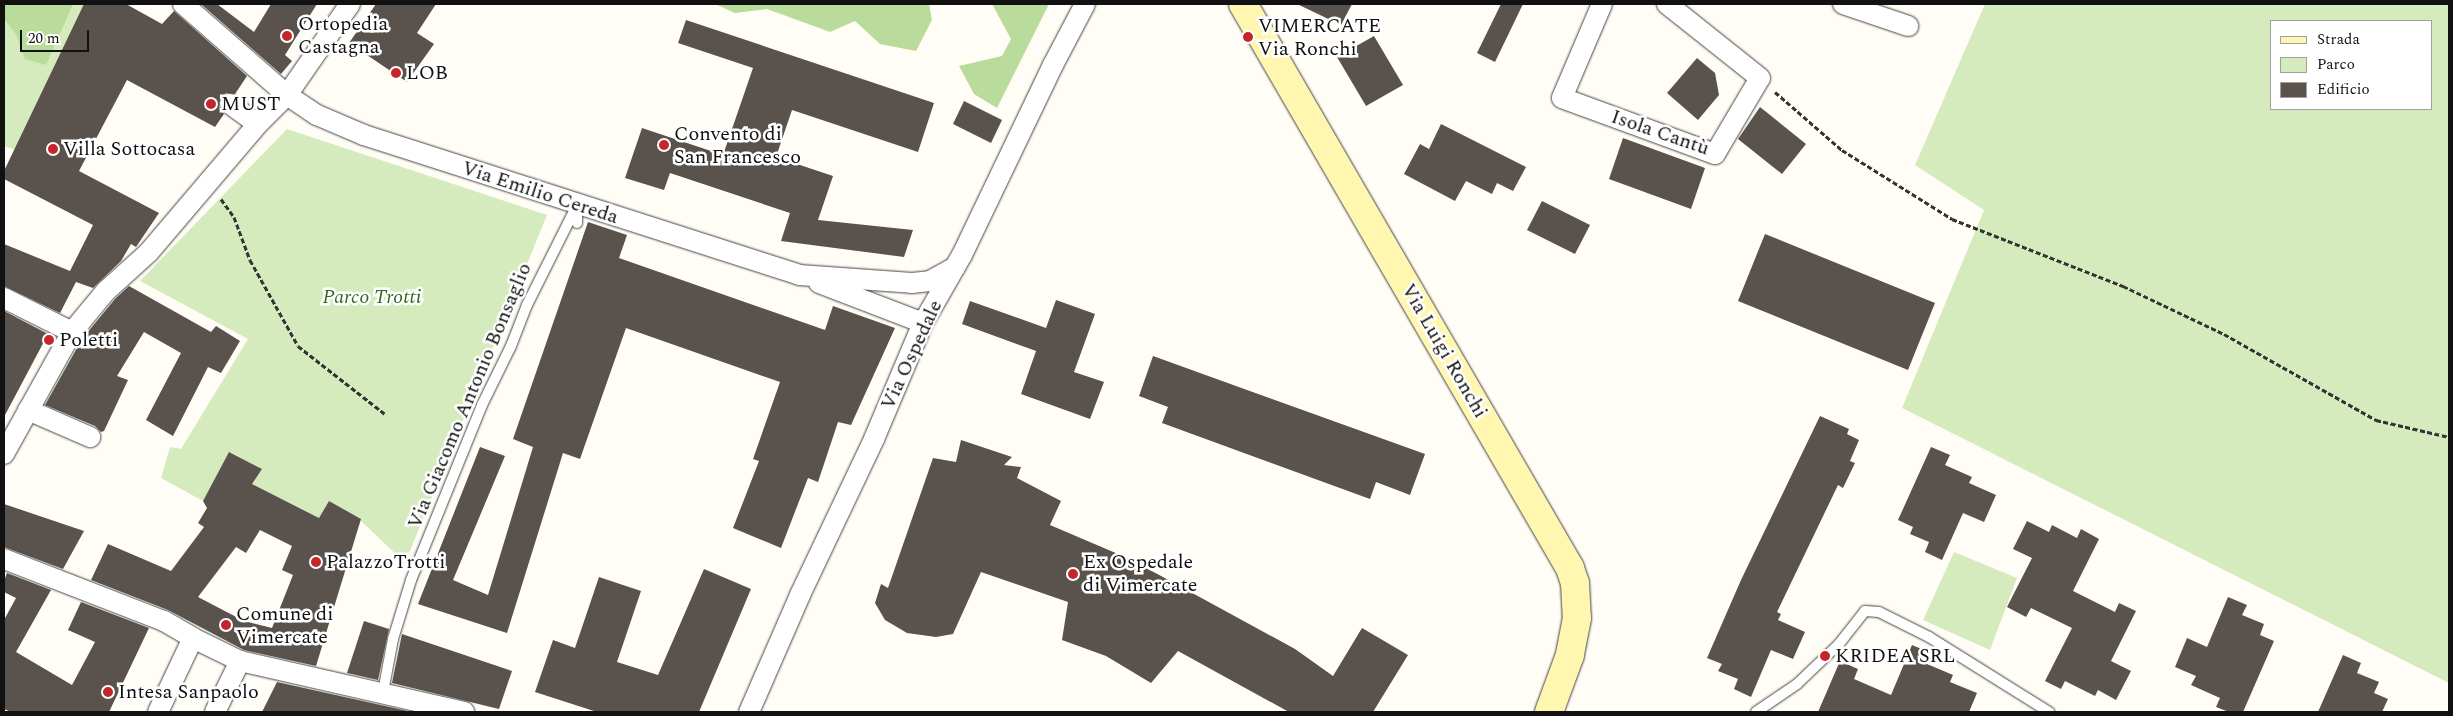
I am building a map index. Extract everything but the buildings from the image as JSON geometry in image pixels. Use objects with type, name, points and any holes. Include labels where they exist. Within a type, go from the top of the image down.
[{"type":"street","name":"Via Emilio Cereda","points":[[183,4],[287,95],[317,115],[364,135],[577,214],[799,275],[923,323]]},
{"type":"street","points":[[4,454],[72,332],[106,291],[149,252],[207,181],[287,95],[350,4]]},
{"type":"street","name":"Via Ospedale","points":[[749,712],[800,595],[874,439],[923,323],[955,267],[1085,4]]},
{"type":"street","name":"Via Luigi Ronchi","points":[[1243,4],[1570,568],[1575,583],[1577,618],[1570,655],[1549,712]]},
{"type":"street","name":"Isola Cantù","points":[[1602,4],[1562,98],[1716,154],[1760,78]]},
{"type":"street","points":[[1667,4],[1760,78]]},
{"type":"street","points":[[1843,4],[1908,26]]},
{"type":"street","points":[[230,104],[258,124]]},
{"type":"street","name":"Via Emilio Cereda","points":[[799,275],[912,283],[930,281],[955,267]]},
{"type":"street","points":[[4,298],[72,332]]},
{"type":"street","points":[[28,410],[90,437]]},
{"type":"street","points":[[4,559],[155,618],[240,661],[383,692],[464,712]]},
{"type":"street","points":[[158,712],[193,638]]},
{"type":"street","points":[[215,712],[240,661]]},
{"type":"lane","name":"Via Giacomo Antonio Bonsaglio","points":[[383,692],[392,639],[411,580],[482,405],[511,346],[527,305],[577,214]]},
{"type":"lane","points":[[1756,712],[1797,684],[1839,644],[1865,611],[1880,612],[1929,637],[2049,712]]},
{"type":"path","points":[[1760,78],[1842,150],[1952,218],[2123,286],[2224,334],[2376,420],[2449,437]]},
{"type":"path","points":[[207,181],[234,216],[250,260],[298,346],[385,414]]},
{"type":"green space","points":[[4,4],[103,4],[29,155],[4,146]]},
{"type":"green space","points":[[4,4],[73,4],[46,65],[25,59],[16,34],[4,19]]},
{"type":"green space","points":[[715,4],[929,4],[932,20],[916,51],[880,44],[855,21],[830,32],[767,9],[735,13]]},
{"type":"green space","points":[[992,4],[1049,4],[997,108],[974,94],[959,66],[1002,56],[1011,39]]},
{"type":"green space","points":[[1985,4],[2449,4],[2449,683],[1902,408],[1984,210],[1915,165]]},
{"type":"green space","name":"Parco Trotti","points":[[287,129],[547,215],[405,563],[357,517],[329,501],[319,518],[252,484],[261,469],[230,452],[203,501],[161,478],[170,447],[181,449],[248,339],[140,281]]},
{"type":"green space","points":[[1954,552],[2017,578],[1990,650],[1923,620]]},
{"type":"place","name":"Ortopedia Castagna","points":[[287,36]]},
{"type":"place","name":"VIMERCATE Via Ronchi","points":[[1248,37]]},
{"type":"place","name":"LOB","points":[[396,73]]},
{"type":"place","name":"MUST","points":[[211,104]]},
{"type":"place","name":"Convento di San Francesco","points":[[664,145]]},
{"type":"place","name":"Villa Sottocasa","points":[[53,149]]},
{"type":"place","name":"Poletti","points":[[49,340]]},
{"type":"place","name":"PalazzoTrotti","points":[[316,562]]},
{"type":"place","name":"Ex Ospedale di Vimercate","points":[[1073,574]]},
{"type":"place","name":"Comune di Vimercate","points":[[226,625]]},
{"type":"place","name":"KRIDEA SRL","points":[[1825,656]]},
{"type":"place","name":"Intesa Sanpaolo","points":[[108,692]]}]
